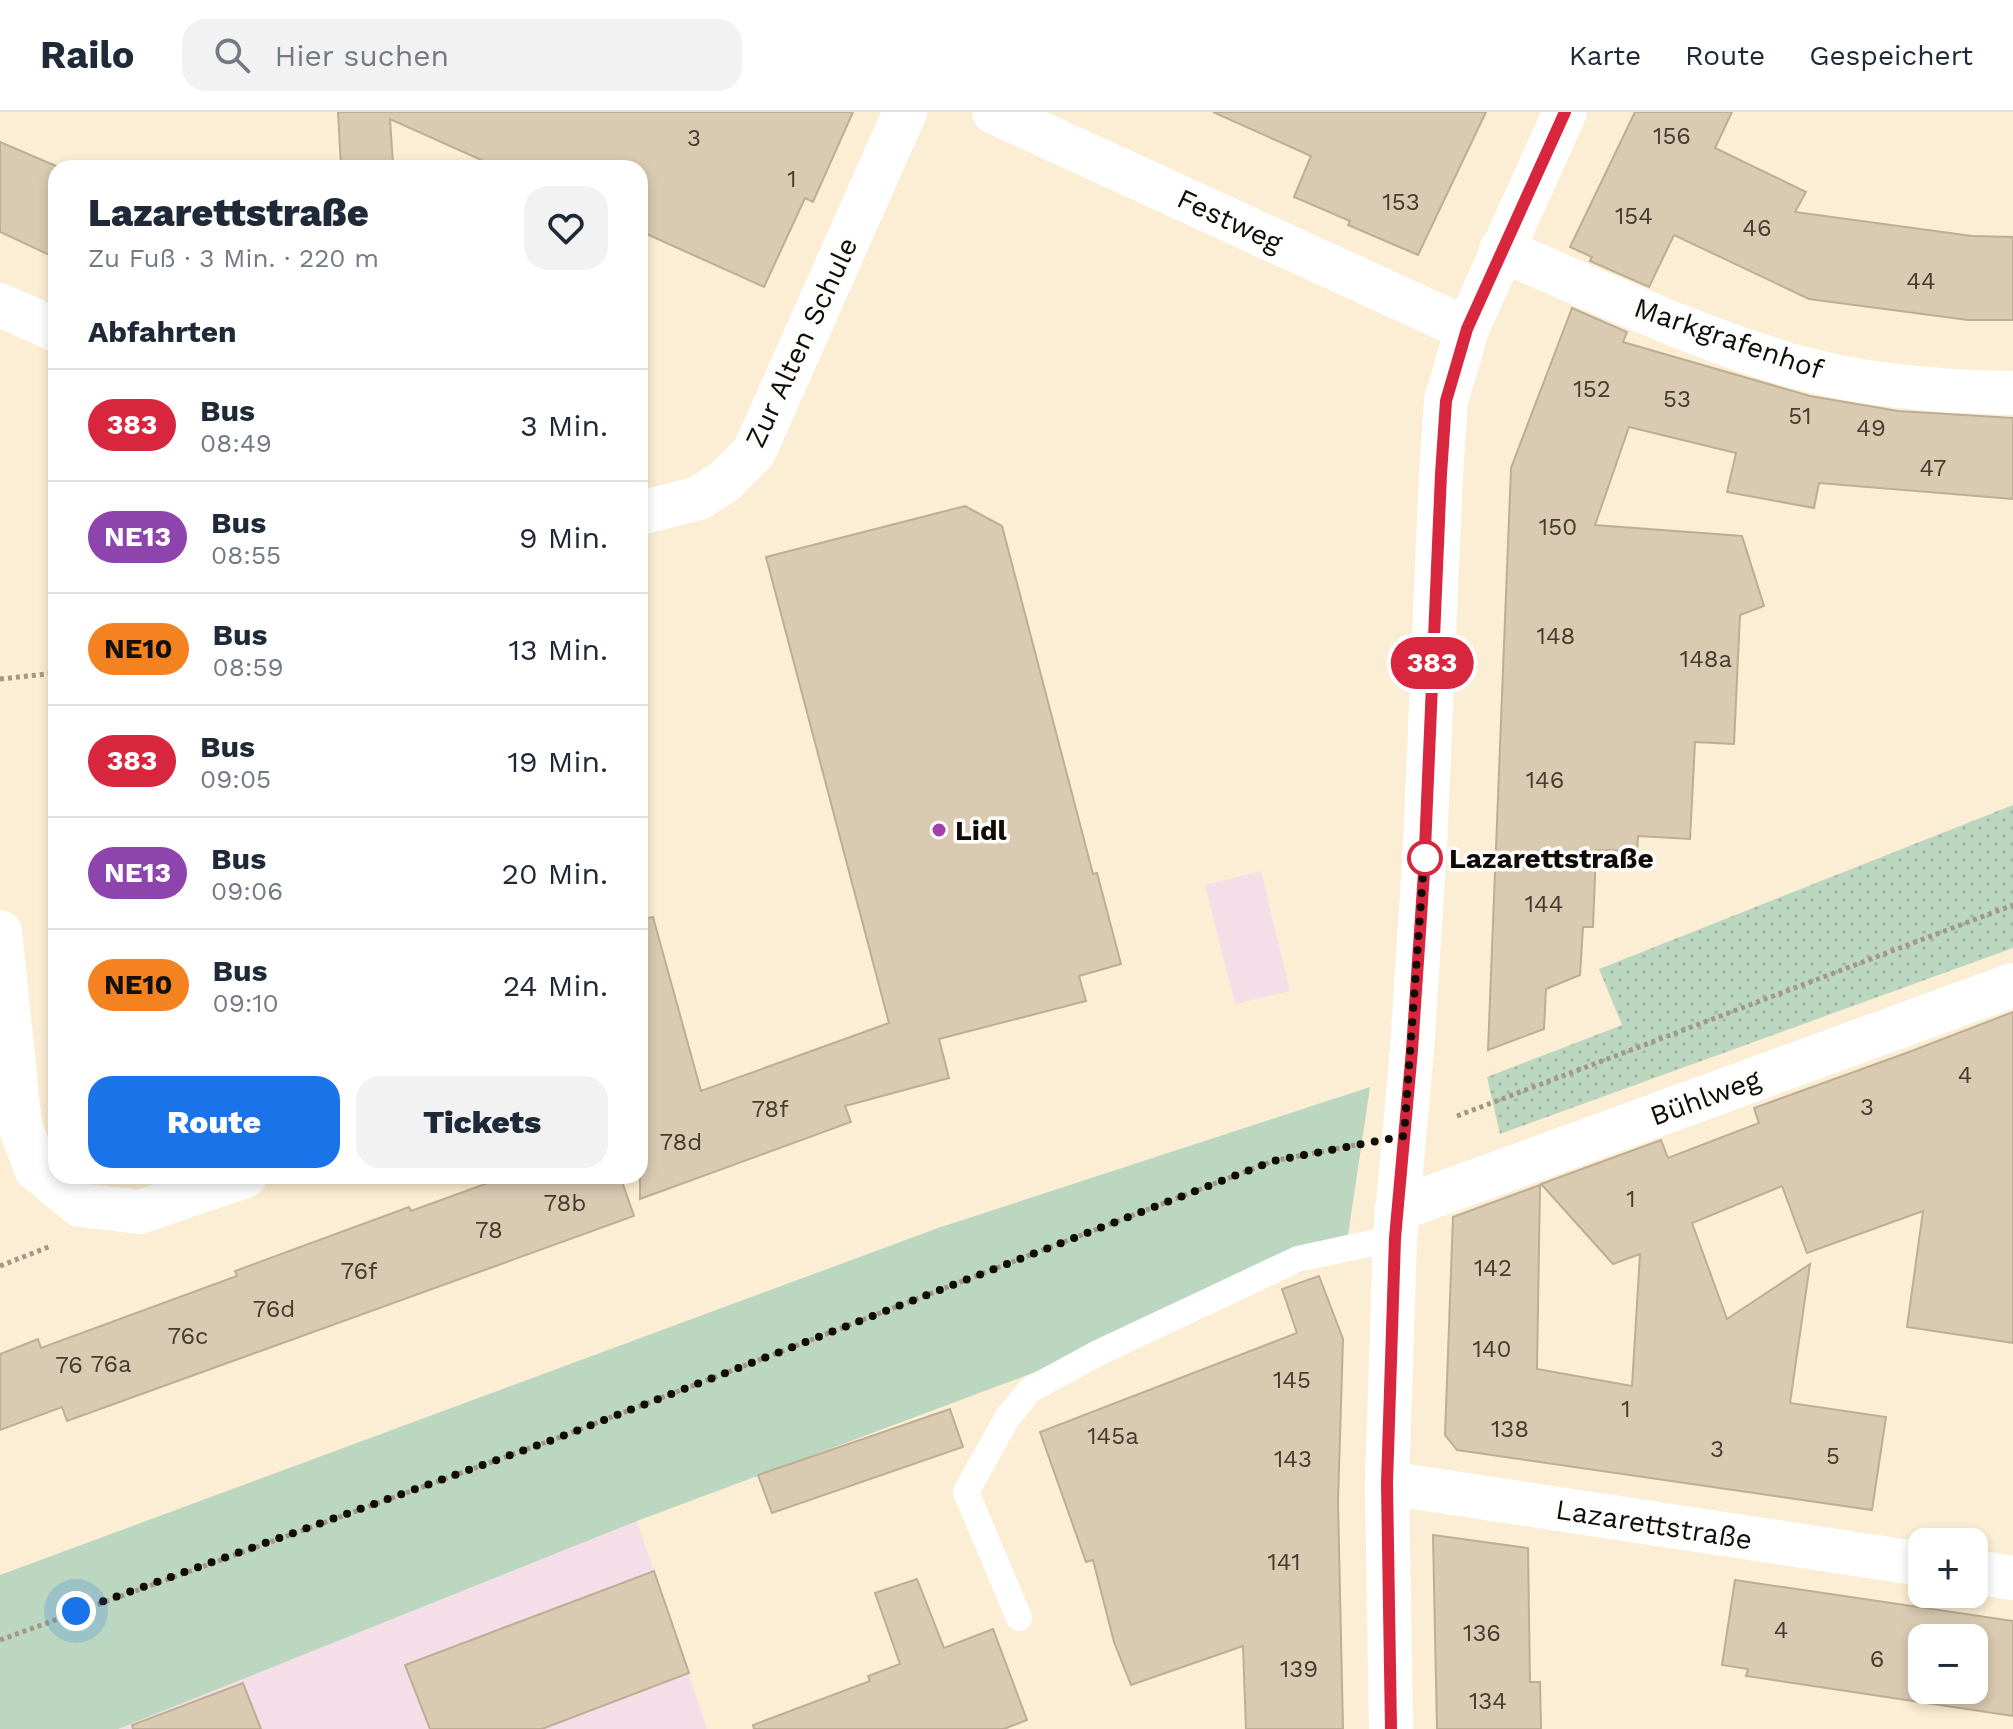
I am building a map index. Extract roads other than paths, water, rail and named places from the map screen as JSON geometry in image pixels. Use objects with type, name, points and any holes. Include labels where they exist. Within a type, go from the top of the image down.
[{"type":"street","name":"Zur Alten Schule","points":[[648,511],[699,498],[725,481],[754,452],[905,112]]},
{"type":"street","name":"Festweg","points":[[994,112],[1467,329]]},
{"type":"street","points":[[1391,1729],[1387,1483],[1396,1224],[1425,846],[1446,401],[1467,329],[1565,112]]},
{"type":"street","name":"Markgrafenhof","points":[[1501,250],[1705,336],[1791,366],[1929,389],[2013,393]]},
{"type":"street","points":[[0,932],[20,1125],[36,1169],[48,1179]]},
{"type":"street","name":"Bühlweg","points":[[1396,1224],[2013,985]]},
{"type":"street","points":[[54,1184],[80,1205],[140,1212],[222,1184]]},
{"type":"street","name":"Lazarettstraße","points":[[1387,1483],[1908,1562]]},
{"type":"street","points":[[1988,1574],[2013,1578]]},
{"type":"lane","points":[[1019,1618],[966,1492],[1007,1418],[1030,1390],[1098,1353],[1298,1259],[1396,1224]]},
{"type":"place","name":"Lidl","points":[[939,830]]},
{"type":"place","name":"Lazarettstraße","points":[[1425,858]]}]
